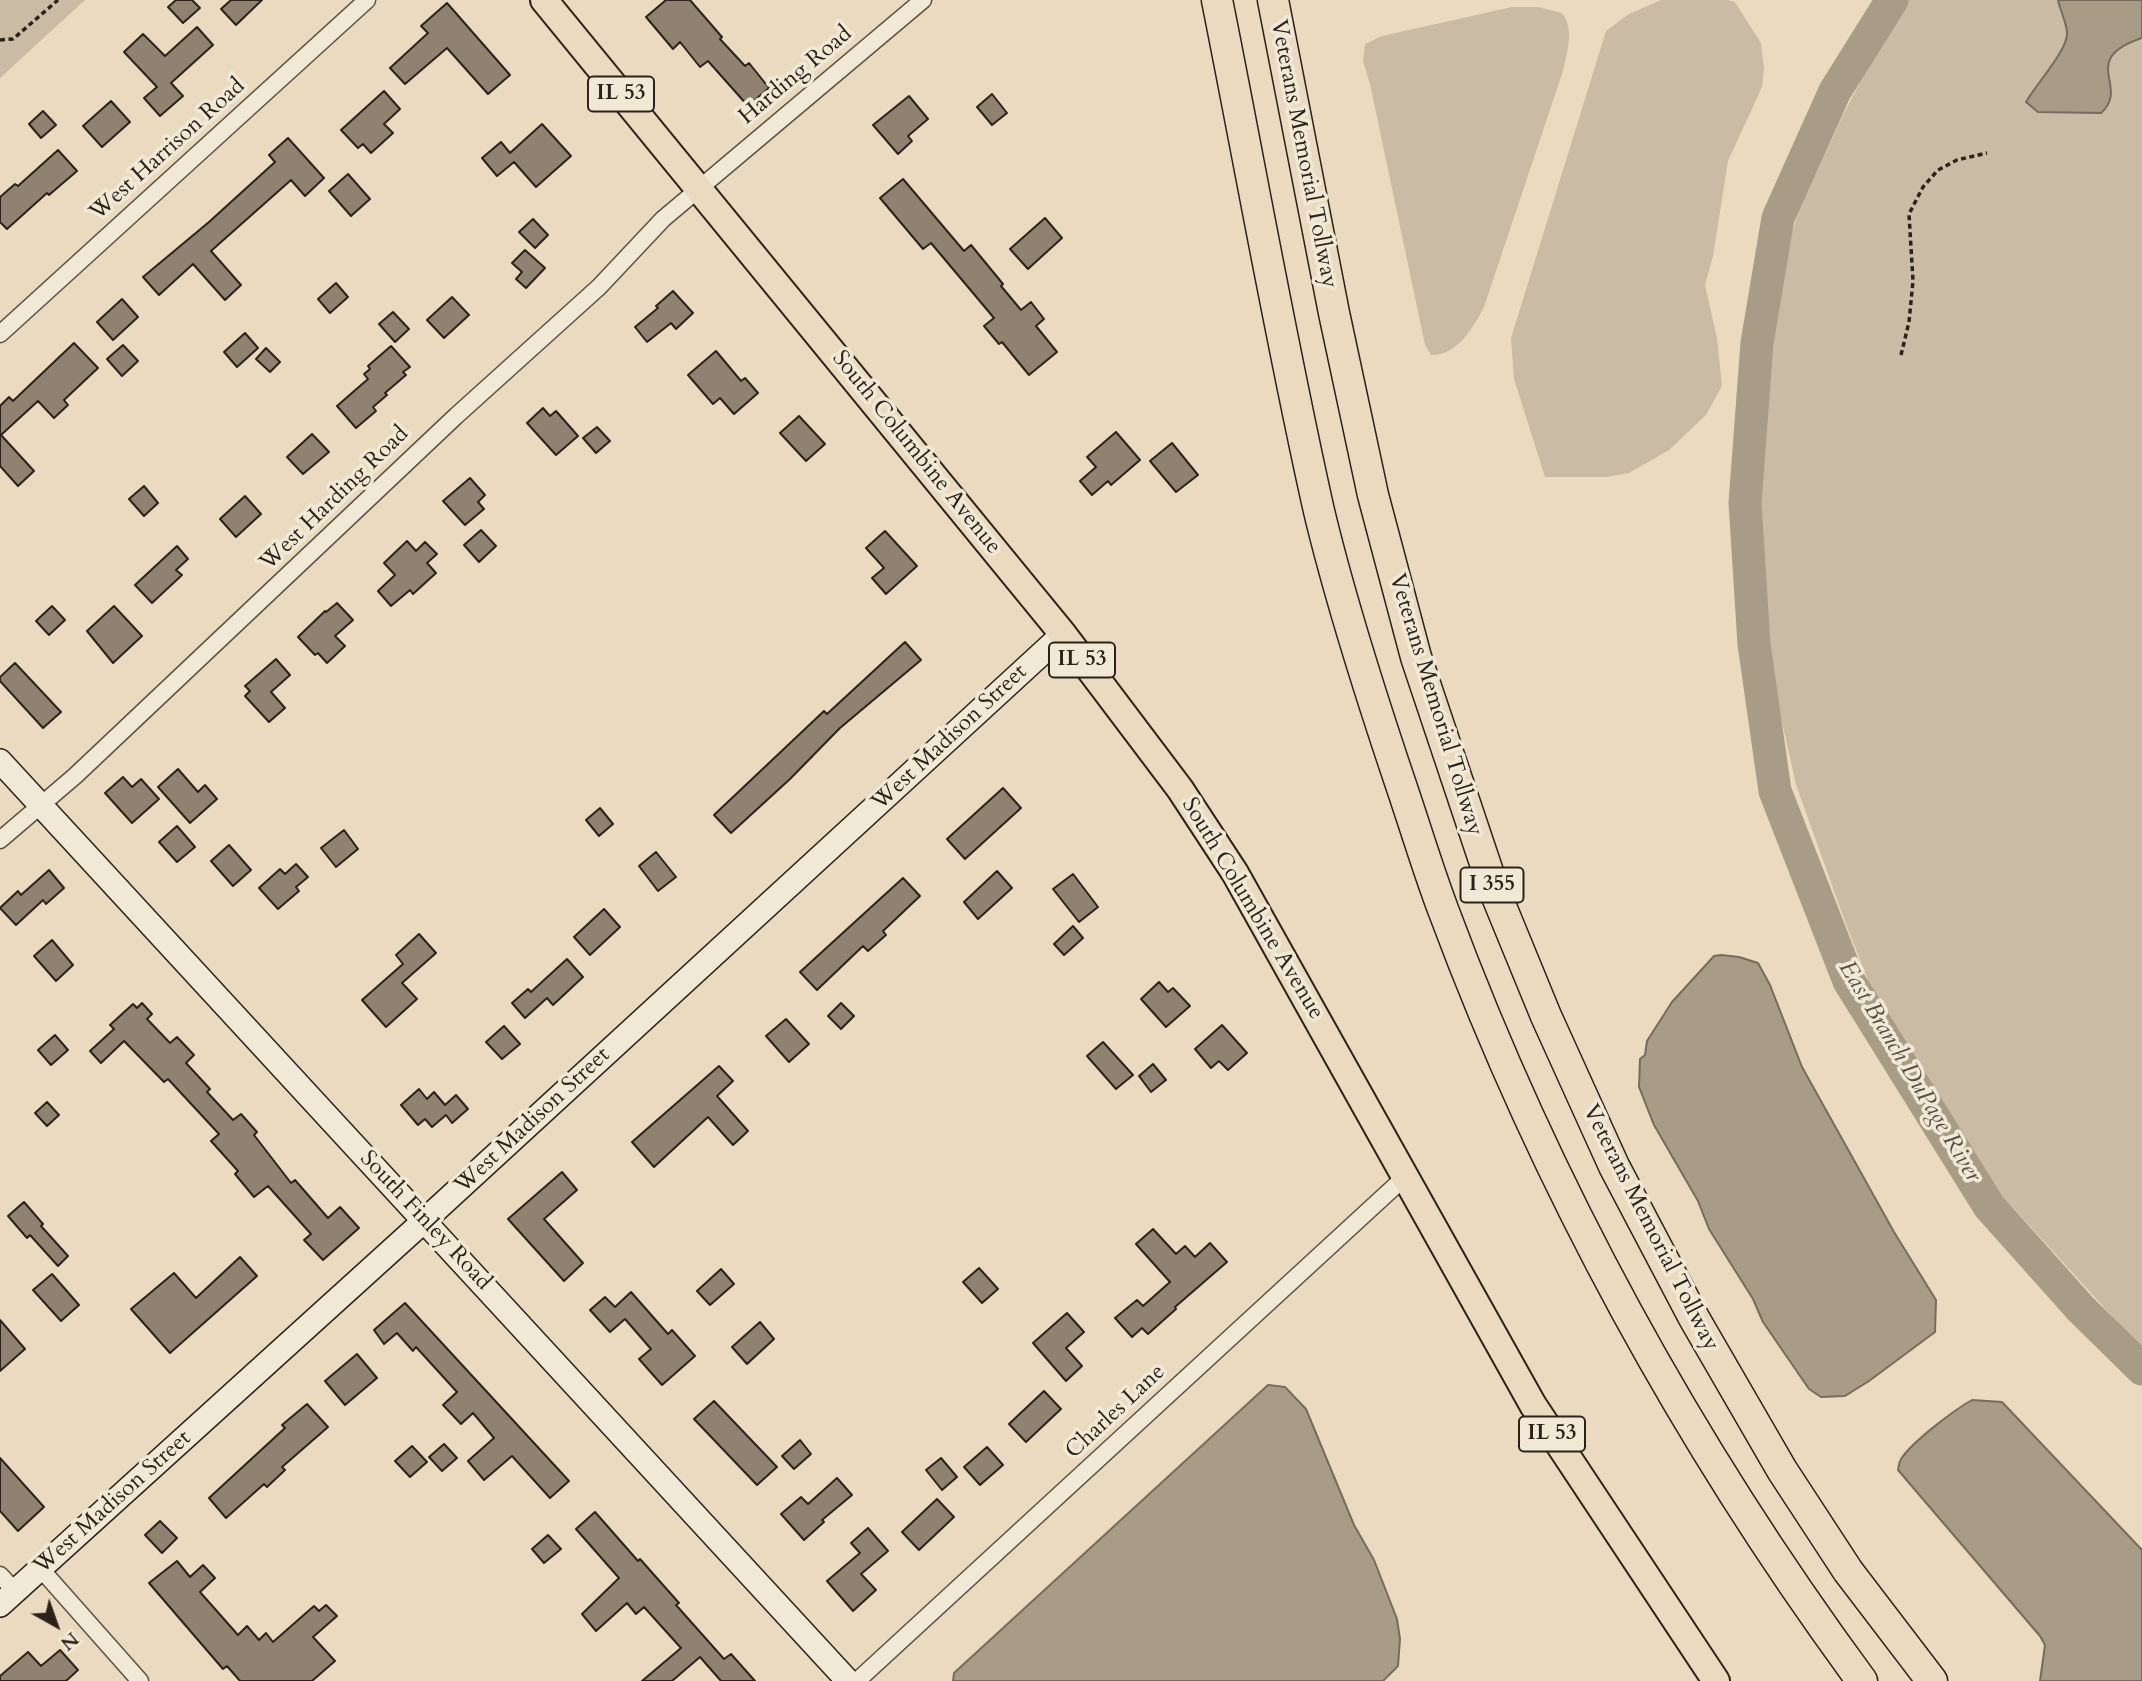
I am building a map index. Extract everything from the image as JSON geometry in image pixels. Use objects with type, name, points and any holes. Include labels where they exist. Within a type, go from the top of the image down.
[{"type":"highway","name":"I 355","points":[[1217,0],[1320,513],[1364,673],[1444,912],[1494,1035],[1561,1186],[1647,1348],[1734,1494],[1805,1604],[1862,1681]]},
{"type":"highway","name":"Veterans Memorial Tollway","points":[[1273,0],[1334,313],[1373,495],[1416,657],[1493,887],[1546,1016],[1614,1166],[1694,1318],[1782,1470],[1847,1570],[1932,1681]]},
{"type":"main road","name":"South Columbine Avenue","points":[[544,0],[1063,634],[1180,789],[1236,873],[1533,1405],[1716,1681]]},
{"type":"street","name":"West Harrison Road","points":[[0,334],[367,0]]},
{"type":"street","name":"Harding Road","points":[[699,187],[923,0]]},
{"type":"street","name":"West Harding Road","points":[[0,840],[75,776],[456,416],[598,287],[663,219],[699,187]]},
{"type":"street","name":"West Madison Street","points":[[5,1590],[40,1568],[425,1220],[1063,634]]},
{"type":"street","name":"South Finley Road","points":[[0,761],[848,1681]]},
{"type":"street","name":"Charles Lane","points":[[857,1681],[1406,1175]]},
{"type":"street","points":[[40,1568],[140,1681]]},
{"type":"path","points":[[0,40],[13,39],[58,0]]},
{"type":"path","points":[[1901,355],[1909,322],[1913,281],[1909,214],[1923,187],[1938,170],[1958,160],[1987,153]]},
{"type":"shaded area","points":[[0,0],[85,0],[0,78]]},
{"type":"shaded area","points":[[1661,0],[1735,2],[1761,43],[1764,69],[1762,87],[1728,161],[1713,256],[1705,285],[1717,338],[1722,386],[1706,415],[1669,450],[1629,473],[1607,477],[1545,477],[1514,379],[1511,338],[1606,31],[1629,14]]},
{"type":"shaded area","points":[[1903,0],[2142,0],[2142,1349],[1996,1189],[1947,1127],[1911,1068],[1882,1015],[1847,927],[1796,785],[1777,699],[1759,569],[1760,464],[1776,296],[1785,251],[1800,209],[1843,115]]},
{"type":"shaded area","points":[[2058,0],[2142,0],[2142,38],[2123,46],[2112,55],[2108,64],[2111,93],[2109,103],[2101,113],[2038,112],[2026,102],[2058,57],[2066,39],[2067,32]]},
{"type":"shaded area","points":[[1512,7],[1538,7],[1562,13],[1569,34],[1563,71],[1484,307],[1470,331],[1457,346],[1449,351],[1431,355],[1425,345],[1363,61],[1365,44],[1382,36]]},
{"type":"shaded area","points":[[1714,956],[1758,963],[1770,985],[1802,1067],[1894,1232],[1936,1300],[1935,1332],[1845,1396],[1821,1397],[1809,1389],[1763,1322],[1753,1299],[1709,1229],[1698,1201],[1654,1125],[1639,1087],[1640,1059],[1645,1055],[1647,1041],[1672,1002]]},
{"type":"shaded area","points":[[1268,1385],[1285,1387],[1306,1409],[1354,1525],[1374,1560],[1397,1619],[1400,1639],[1398,1666],[1383,1681],[953,1681],[954,1673]]},
{"type":"shaded area","points":[[1972,1400],[2002,1402],[2142,1550],[2142,1681],[2040,1681],[2045,1645],[2040,1636],[1898,1470],[1899,1462],[1914,1444]]},
{"type":"building","points":[[176,0],[192,0],[200,8],[183,23],[168,7]]},
{"type":"building","points":[[231,0],[262,0],[236,25],[221,9]]},
{"type":"building","points":[[666,0],[690,0],[722,37],[720,39],[745,66],[749,63],[769,88],[748,106],[708,61],[700,67],[680,42],[673,49],[646,17]]},
{"type":"building","points":[[447,3],[510,75],[488,94],[447,48],[405,84],[390,68],[428,33],[421,26]]},
{"type":"building","points":[[197,27],[213,45],[171,83],[183,96],[160,116],[144,98],[157,87],[124,52],[143,34],[165,56]]},
{"type":"building","points":[[384,91],[400,109],[384,124],[393,133],[371,153],[363,144],[358,148],[341,130]]},
{"type":"building","points":[[992,94],[1007,113],[992,125],[977,107]]},
{"type":"building","points":[[909,96],[928,119],[908,136],[912,141],[898,154],[873,125]]},
{"type":"building","points":[[111,101],[130,122],[102,147],[83,126]]},
{"type":"building","points":[[43,111],[56,125],[41,138],[29,124]]},
{"type":"building","points":[[542,124],[571,156],[536,187],[514,162],[497,176],[482,158],[501,142],[510,153]]},
{"type":"building","points":[[288,138],[324,178],[305,196],[291,180],[211,251],[241,285],[225,300],[193,264],[159,295],[143,277],[275,162],[269,155]]},
{"type":"building","points":[[58,150],[77,171],[49,195],[47,193],[7,229],[0,222],[0,197],[15,184],[18,186]]},
{"type":"building","points":[[348,174],[370,199],[351,216],[329,191]]},
{"type":"building","points":[[903,179],[964,251],[971,245],[1021,310],[1031,302],[1044,319],[1036,326],[1057,352],[1029,375],[1002,342],[999,344],[984,326],[994,318],[931,243],[923,249],[880,198]]},
{"type":"building","points":[[1045,218],[1062,238],[1028,269],[1010,249]]},
{"type":"building","points":[[533,219],[548,235],[535,248],[519,232]]},
{"type":"building","points":[[525,250],[545,268],[526,288],[516,279],[522,272],[512,263]]},
{"type":"building","points":[[336,283],[348,297],[330,313],[318,299]]},
{"type":"building","points":[[673,291],[693,313],[676,329],[671,323],[647,342],[635,327]]},
{"type":"building","points":[[452,297],[469,315],[444,338],[427,320]]},
{"type":"building","points":[[122,299],[138,317],[113,340],[97,322]]},
{"type":"building","points":[[393,312],[409,329],[395,342],[379,324]]},
{"type":"building","points":[[245,333],[258,348],[237,367],[224,352]]},
{"type":"building","points":[[74,343],[98,368],[64,400],[68,405],[54,418],[38,401],[1,435],[34,471],[18,486],[0,466],[0,406],[9,397],[13,401]]},
{"type":"building","points":[[123,345],[138,361],[122,376],[107,359]]},
{"type":"building","points":[[391,346],[410,367],[403,372],[406,375],[373,407],[376,411],[356,428],[337,406],[368,379],[364,374],[370,369],[368,366]]},
{"type":"building","points":[[266,348],[280,362],[270,372],[256,359]]},
{"type":"building","points":[[716,351],[741,381],[745,378],[758,393],[734,414],[720,398],[713,404],[688,375]]},
{"type":"building","points":[[543,408],[550,416],[556,411],[578,436],[556,455],[527,423]]},
{"type":"building","points":[[799,416],[825,444],[806,461],[780,433]]},
{"type":"building","points":[[597,427],[610,441],[596,453],[583,438]]},
{"type":"building","points":[[1116,432],[1140,460],[1111,485],[1108,481],[1092,495],[1080,481],[1096,467],[1087,457]]},
{"type":"building","points":[[312,434],[329,452],[303,474],[287,457]]},
{"type":"building","points":[[1172,443],[1198,475],[1176,492],[1150,461]]},
{"type":"building","points":[[470,478],[485,495],[478,502],[484,509],[465,525],[443,501]]},
{"type":"building","points":[[144,486],[158,503],[144,516],[129,499]]},
{"type":"building","points":[[245,496],[261,514],[236,537],[220,519]]},
{"type":"building","points":[[481,530],[496,546],[479,562],[464,545]]},
{"type":"building","points":[[885,531],[917,566],[886,594],[872,578],[884,568],[866,548]]},
{"type":"building","points":[[407,541],[416,551],[425,542],[437,554],[427,563],[436,573],[413,594],[410,590],[391,606],[378,591],[395,575],[384,563]]},
{"type":"building","points":[[177,546],[188,559],[176,570],[182,575],[152,603],[135,585]]},
{"type":"building","points":[[337,603],[353,620],[335,636],[345,646],[327,663],[298,637]]},
{"type":"building","points":[[52,606],[65,620],[49,635],[36,621]]},
{"type":"building","points":[[114,606],[142,636],[113,663],[87,631]]},
{"type":"building","points":[[905,642],[921,660],[840,728],[731,833],[714,815],[824,711],[827,714]]},
{"type":"building","points":[[276,659],[290,675],[271,692],[285,708],[269,722],[245,696],[250,691],[245,686]]},
{"type":"building","points":[[15,663],[61,712],[43,728],[0,681],[0,677]]},
{"type":"building","points":[[178,769],[198,792],[205,785],[217,799],[190,823],[158,787]]},
{"type":"building","points":[[123,777],[132,787],[141,779],[159,799],[132,823],[105,793]]},
{"type":"building","points":[[1003,788],[1021,808],[965,859],[947,839]]},
{"type":"building","points":[[600,808],[613,824],[599,836],[586,820]]},
{"type":"building","points":[[177,826],[195,847],[177,862],[159,842]]},
{"type":"building","points":[[344,830],[358,849],[336,867],[321,848]]},
{"type":"building","points":[[229,845],[251,870],[233,886],[211,861]]},
{"type":"building","points":[[656,852],[676,877],[658,891],[639,866]]},
{"type":"building","points":[[296,864],[308,877],[296,887],[299,891],[278,909],[259,888],[280,869],[285,874]]},
{"type":"building","points":[[49,870],[64,888],[46,904],[43,900],[16,925],[0,908],[18,891],[21,895]]},
{"type":"building","points":[[997,871],[1012,888],[978,919],[964,902]]},
{"type":"building","points":[[1073,874],[1098,907],[1079,922],[1053,889]]},
{"type":"building","points":[[903,878],[920,896],[883,931],[886,935],[868,951],[863,946],[817,990],[800,972]]},
{"type":"building","points":[[604,909],[620,927],[590,955],[574,937]]},
{"type":"building","points":[[1073,926],[1083,938],[1064,955],[1054,944]]},
{"type":"building","points":[[419,934],[436,953],[402,983],[417,999],[386,1027],[362,1000],[403,964],[396,955]]},
{"type":"building","points":[[52,940],[73,965],[56,981],[34,956]]},
{"type":"building","points":[[567,959],[583,977],[553,1005],[547,998],[525,1018],[512,1003],[528,989],[531,992]]},
{"type":"building","points":[[1159,982],[1168,992],[1173,988],[1190,1006],[1166,1027],[1141,999]]},
{"type":"building","points":[[142,1003],[152,1014],[147,1019],[170,1043],[177,1037],[194,1055],[186,1063],[210,1089],[207,1092],[233,1120],[241,1114],[257,1132],[254,1135],[291,1183],[295,1180],[328,1218],[340,1207],[359,1228],[323,1260],[304,1240],[311,1234],[268,1186],[254,1197],[235,1174],[238,1171],[211,1141],[219,1134],[168,1079],[164,1082],[124,1041],[101,1063],[90,1051],[114,1029],[110,1025],[133,1004],[137,1008]]},
{"type":"building","points":[[841,1003],[854,1016],[841,1029],[828,1016]]},
{"type":"building","points":[[786,1019],[809,1044],[789,1062],[766,1036]]},
{"type":"building","points":[[1222,1025],[1247,1053],[1228,1070],[1219,1061],[1211,1068],[1195,1049]]},
{"type":"building","points":[[504,1026],[520,1044],[502,1059],[486,1042]]},
{"type":"building","points":[[55,1035],[68,1050],[51,1065],[38,1050]]},
{"type":"building","points":[[1103,1042],[1133,1075],[1116,1089],[1087,1056]]},
{"type":"building","points":[[1153,1064],[1166,1080],[1151,1092],[1139,1076]]},
{"type":"building","points":[[719,1066],[733,1081],[717,1096],[748,1131],[733,1145],[708,1117],[654,1167],[632,1142]]},
{"type":"building","points":[[419,1089],[427,1099],[434,1092],[445,1105],[456,1095],[468,1109],[452,1123],[446,1115],[432,1127],[425,1119],[418,1125],[401,1105]]},
{"type":"building","points":[[47,1102],[59,1115],[47,1126],[35,1113]]},
{"type":"building","points":[[562,1172],[577,1190],[544,1219],[583,1263],[564,1281],[508,1219]]},
{"type":"building","points":[[24,1202],[68,1256],[58,1266],[30,1235],[27,1238],[8,1216]]},
{"type":"building","points":[[1153,1229],[1176,1254],[1185,1246],[1195,1257],[1210,1243],[1227,1262],[1148,1334],[1142,1328],[1132,1337],[1115,1318],[1137,1300],[1143,1306],[1170,1282],[1136,1244]]},
{"type":"building","points":[[240,1257],[257,1276],[170,1353],[131,1309],[174,1273],[196,1298]]},
{"type":"building","points":[[979,1268],[998,1289],[982,1303],[963,1282]]},
{"type":"building","points":[[721,1269],[734,1284],[710,1305],[697,1291]]},
{"type":"building","points":[[52,1274],[79,1305],[61,1321],[33,1290]]},
{"type":"building","points":[[631,1292],[668,1334],[672,1330],[695,1356],[662,1385],[639,1359],[651,1349],[625,1319],[610,1332],[590,1310],[605,1297],[615,1307]]},
{"type":"building","points":[[405,1303],[569,1481],[550,1498],[512,1456],[484,1480],[468,1461],[494,1438],[473,1413],[461,1424],[443,1405],[457,1392],[416,1347],[413,1351],[397,1333],[384,1344],[374,1330]]},
{"type":"building","points":[[1067,1313],[1084,1332],[1066,1348],[1082,1366],[1066,1381],[1033,1343]]},
{"type":"building","points":[[0,1320],[25,1349],[0,1371]]},
{"type":"building","points":[[760,1322],[774,1339],[747,1364],[732,1347]]},
{"type":"building","points":[[357,1354],[377,1378],[345,1405],[325,1381]]},
{"type":"building","points":[[1044,1391],[1061,1409],[1026,1442],[1009,1424]]},
{"type":"building","points":[[714,1401],[777,1467],[757,1485],[694,1419]]},
{"type":"building","points":[[307,1404],[328,1427],[282,1467],[285,1470],[267,1487],[264,1484],[226,1518],[209,1498],[285,1428],[282,1425]]},
{"type":"building","points":[[800,1440],[811,1454],[794,1469],[782,1456]]},
{"type":"building","points":[[444,1444],[457,1458],[442,1471],[429,1457]]},
{"type":"building","points":[[412,1446],[427,1462],[410,1477],[395,1461]]},
{"type":"building","points":[[987,1447],[1003,1465],[980,1485],[964,1467]]},
{"type":"building","points":[[0,1458],[44,1507],[18,1531],[0,1511]]},
{"type":"building","points":[[941,1458],[957,1477],[942,1490],[926,1470]]},
{"type":"building","points":[[837,1478],[852,1495],[822,1520],[824,1522],[804,1540],[781,1514],[801,1497],[808,1504]]},
{"type":"building","points":[[937,1499],[954,1517],[919,1550],[902,1532]]},
{"type":"building","points":[[595,1512],[679,1603],[676,1605],[724,1659],[731,1654],[755,1681],[721,1681],[700,1657],[672,1681],[642,1681],[681,1648],[644,1607],[636,1614],[627,1603],[596,1631],[582,1614],[619,1578],[576,1529]]},
{"type":"building","points":[[160,1521],[177,1538],[162,1553],[145,1535]]},
{"type":"building","points":[[868,1528],[888,1551],[861,1574],[876,1590],[853,1611],[827,1581],[860,1553],[851,1543]]},
{"type":"building","points":[[548,1535],[561,1549],[544,1563],[532,1549]]},
{"type":"building","points":[[177,1561],[190,1577],[203,1565],[215,1578],[200,1592],[238,1635],[247,1626],[259,1640],[266,1633],[273,1642],[314,1606],[319,1611],[326,1605],[337,1616],[313,1637],[335,1661],[312,1681],[240,1681],[227,1666],[223,1669],[149,1583]]},
{"type":"building","points":[[60,1650],[78,1670],[66,1681],[0,1681],[0,1676],[28,1652],[41,1666]]},
{"type":"waterway","name":"East Branch DuPage River","points":[[1892,0],[1835,91],[1778,218],[1757,343],[1745,503],[1754,644],[1775,791],[1849,981],[1989,1206],[2080,1308],[2142,1369]]}]
